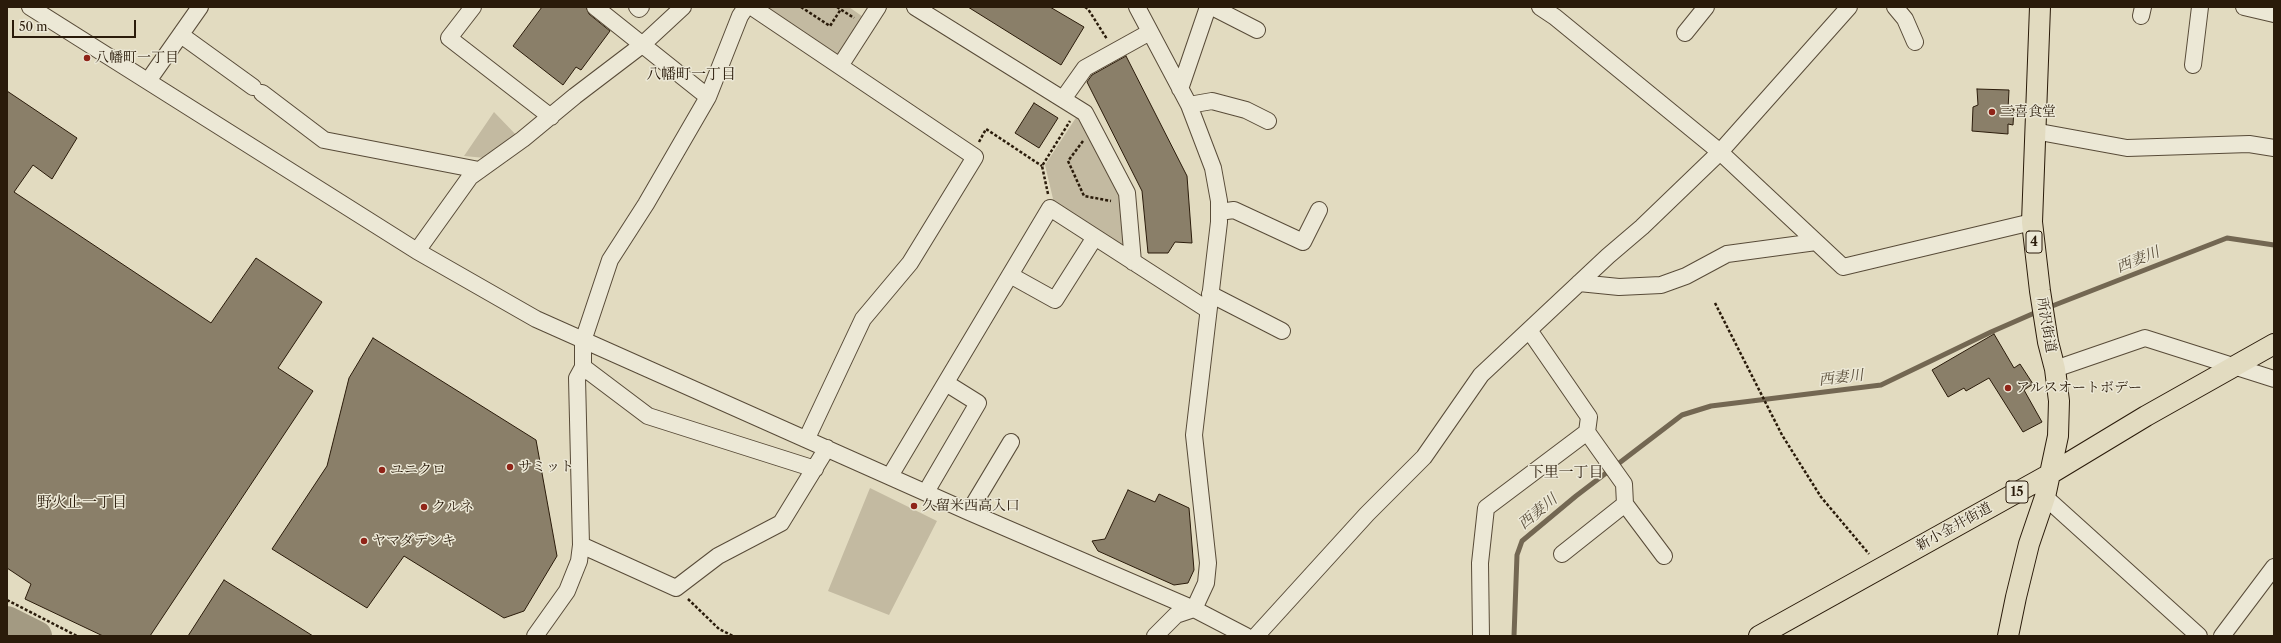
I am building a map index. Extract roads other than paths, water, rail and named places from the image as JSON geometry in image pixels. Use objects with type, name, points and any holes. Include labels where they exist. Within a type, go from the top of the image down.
[{"type":"main road","name":"所沢街道","points":[[2008,636],[2027,552],[2045,497],[2058,436],[2059,401],[2055,369],[2048,342],[2040,291],[2032,222],[2034,131],[2040,7]]},
{"type":"main road","name":"新小金井街道","points":[[1758,636],[2050,474],[2274,344]]},
{"type":"street","points":[[30,7],[417,251],[536,319],[583,341],[807,438],[969,512],[1194,610],[1246,636]]},
{"type":"street","points":[[148,82],[200,7]]},
{"type":"street","points":[[473,7],[449,38],[551,117]]},
{"type":"street","points":[[596,7],[708,97]]},
{"type":"street","points":[[637,7],[639,9],[641,7]]},
{"type":"street","points":[[417,251],[470,176],[523,139],[642,45],[683,7]]},
{"type":"street","points":[[535,636],[567,591],[579,561],[581,545],[577,378],[583,367],[583,341],[610,260],[646,204],[708,97],[740,16],[746,7]]},
{"type":"street","points":[[752,7],[975,157],[910,263],[863,319],[807,438]]},
{"type":"street","points":[[840,66],[878,7]]},
{"type":"street","points":[[915,7],[1085,113],[1126,193],[1133,262]]},
{"type":"street","points":[[1137,7],[1189,105],[1213,168],[1219,212],[1194,435],[1208,563],[1206,583],[1194,610]]},
{"type":"street","points":[[1180,89],[1208,7]]},
{"type":"street","points":[[1212,7],[1257,30]]},
{"type":"street","points":[[1540,7],[1555,17],[1720,152],[1843,267],[2032,222]]},
{"type":"street","points":[[1685,33],[1706,7]]},
{"type":"street","points":[[1895,7],[1905,19],[1915,42]]},
{"type":"street","points":[[2193,65],[2200,7]]},
{"type":"street","points":[[2244,7],[2274,14]]},
{"type":"street","points":[[1256,636],[1332,555],[1367,514],[1424,458],[1481,376],[1579,283],[1642,227],[1720,152],[1845,8]]},
{"type":"street","points":[[1063,99],[1085,68],[1150,32]]},
{"type":"street","points":[[181,35],[258,90],[324,140],[479,170]]},
{"type":"street","points":[[1189,105],[1212,102],[1246,110],[1268,121]]},
{"type":"street","points":[[2034,131],[2127,148],[2249,144],[2274,148]]},
{"type":"street","points":[[890,476],[1050,208],[1208,310]]},
{"type":"street","points":[[1219,212],[1234,210],[1303,242],[1319,210]]},
{"type":"street","points":[[1010,275],[1055,300],[1095,237]]},
{"type":"street","points":[[1579,283],[1619,287],[1661,285],[1686,276],[1727,254],[1816,242]]},
{"type":"street","points":[[1210,294],[1282,331]]},
{"type":"street","points":[[1529,330],[1589,417],[1587,432],[1624,484],[1625,504],[1664,556]]},
{"type":"street","points":[[2055,369],[2145,338],[2274,379]]},
{"type":"street","points":[[583,367],[648,416],[814,469]]},
{"type":"street","points":[[926,492],[978,402],[946,383]]},
{"type":"street","points":[[1481,636],[1480,563],[1486,508],[1587,432]]},
{"type":"street","points":[[969,512],[1010,442]]},
{"type":"street","points":[[581,545],[676,588],[718,556],[781,523],[828,448]]},
{"type":"street","points":[[2045,497],[2199,636]]},
{"type":"street","points":[[1562,554],[1625,504]]},
{"type":"street","points":[[2222,636],[2274,567]]},
{"type":"street","points":[[1155,636],[1176,615],[1194,610]]},
{"type":"waterway","name":"西妻川","points":[[2047,308],[2227,238],[2274,245]]},
{"type":"waterway","name":"西妻川","points":[[1514,636],[1517,555],[1522,541],[1576,496],[1682,415],[1711,406],[1881,385],[1991,332],[2039,311]]},
{"type":"waterway","points":[[7,621],[37,636]]},
{"type":"place","name":"八幡町一丁目","points":[[87,58]]},
{"type":"place","name":"三喜食堂","points":[[1992,112]]},
{"type":"place","name":"アルスオートボデー","points":[[2008,388]]},
{"type":"place","name":"サミット","points":[[510,467]]},
{"type":"place","name":"ユニクロ","points":[[382,470]]},
{"type":"place","name":"久留米西高入口","points":[[914,506]]},
{"type":"place","name":"クルネ","points":[[424,507]]},
{"type":"place","name":"ヤマダデンキ","points":[[364,541]]},
{"type":"district","name":"八幡町一丁目","points":[[691,75]]},
{"type":"district","name":"下里一丁目","points":[[1566,473]]},
{"type":"district","name":"野火止一丁目","points":[[82,503]]}]
